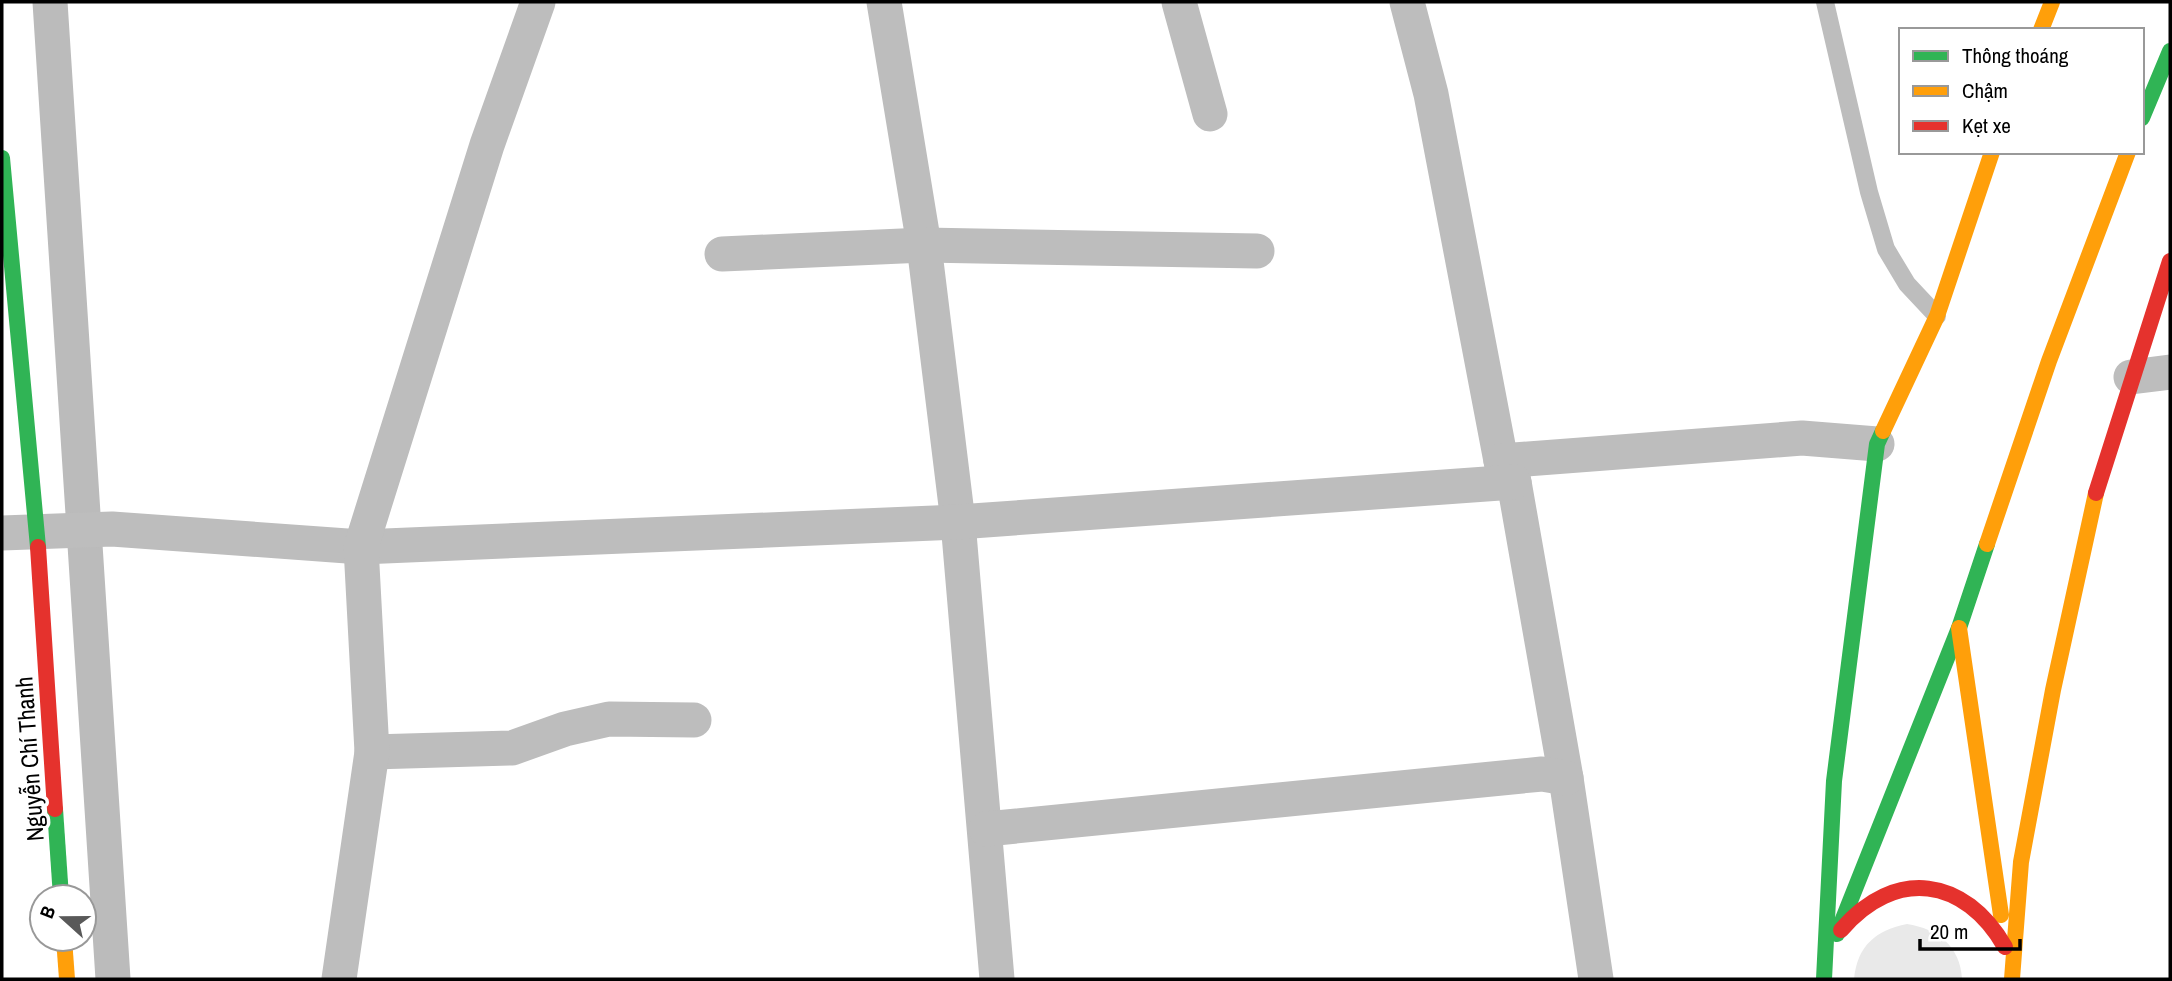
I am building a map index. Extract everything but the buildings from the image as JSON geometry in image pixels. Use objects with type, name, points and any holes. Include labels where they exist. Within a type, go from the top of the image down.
[{"type":"street","points":[[339,979],[372,752],[361,547],[487,145],[538,2]]},
{"type":"street","points":[[884,2],[924,245],[958,522],[997,979]]},
{"type":"street","points":[[1179,2],[1210,114]]},
{"type":"street","points":[[1407,2],[1431,94],[1507,471],[1566,778],[1596,979]]},
{"type":"street","points":[[2042,28],[2052,2]]},
{"type":"street","points":[[2144,113],[2170,51]]},
{"type":"street","points":[[1824,978],[1834,781],[1852,657],[1877,444],[1937,316],[1991,154]]},
{"type":"street","points":[[1824,978],[1832,944],[1959,628],[2049,361],[2127,154]]},
{"type":"street","name":"Nguyễn Chí Thanh","points":[[2,158],[37,530],[60,883]]},
{"type":"street","points":[[722,254],[924,245],[1257,251]]},
{"type":"street","points":[[2012,979],[2021,863],[2089,518],[2131,377],[2170,261]]},
{"type":"street","points":[[2131,377],[2170,372]]},
{"type":"street","points":[[2,533],[112,529],[361,547],[958,522],[1507,471],[1802,438],[1877,444]]},
{"type":"street","points":[[1959,628],[2012,979]]},
{"type":"street","points":[[372,752],[512,748],[565,729],[609,719],[694,720]]},
{"type":"street","points":[[986,829],[1542,774],[1566,778]]},
{"type":"street","points":[[1832,944],[1850,917],[1875,899],[1905,889],[1937,890],[1966,901],[1990,921],[2006,948]]},
{"type":"street","points":[[65,953],[66,979]]},
{"type":"lane","points":[[1825,2],[1869,192],[1886,249],[1907,284],[1937,316]]},
{"type":"shaded area","points":[[1907,924],[1928,930],[1952,948],[1962,979],[1854,979],[1859,957],[1870,941],[1886,930]]},
{"type":"waterway","points":[[50,2],[113,979]]},
{"type":"traffic: fast","points":[[2144,113],[2170,51]]},
{"type":"traffic: fast","points":[[2,158],[38,547]]},
{"type":"traffic: fast","points":[[1824,979],[1834,781],[1877,444],[1883,431]]},
{"type":"traffic: fast","points":[[1837,934],[1959,628],[1987,544]]},
{"type":"traffic: fast","points":[[55,809],[60,883]]},
{"type":"traffic: slow","points":[[2042,28],[2052,2]]},
{"type":"traffic: slow","points":[[1883,431],[1937,316],[1991,154]]},
{"type":"traffic: slow","points":[[1987,544],[2049,361],[2127,154]]},
{"type":"traffic: slow","points":[[2012,979],[2021,862],[2053,690],[2096,493]]},
{"type":"traffic: slow","points":[[1959,628],[2001,915]]},
{"type":"traffic: slow","points":[[65,953],[67,979]]},
{"type":"traffic: jam","points":[[2096,493],[2170,261]]},
{"type":"traffic: jam","points":[[38,547],[55,809]]},
{"type":"traffic: jam","points":[[1841,930],[1862,910],[1884,896],[1906,889],[1928,889],[1950,894],[1970,906],[1989,924],[2005,947]]}]
